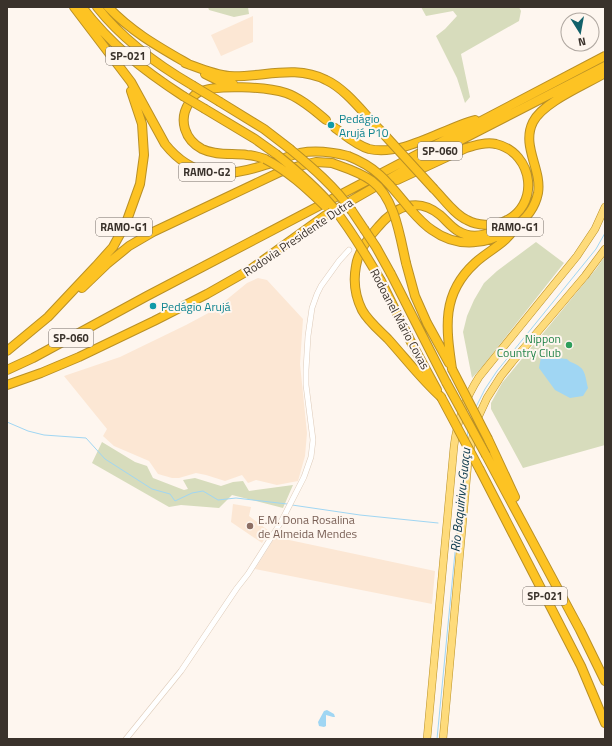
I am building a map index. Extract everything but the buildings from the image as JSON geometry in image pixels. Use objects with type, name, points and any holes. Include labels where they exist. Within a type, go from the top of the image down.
[{"type":"highway","points":[[74,7],[118,64]]},
{"type":"highway","name":"Rodoanel Mário Covas","points":[[82,7],[99,29],[115,45],[156,78],[255,139],[276,154],[308,181],[332,206],[342,219],[381,281],[411,342],[480,470],[582,666],[605,723]]},
{"type":"highway","name":"Rodoanel Mário Covas","points":[[97,7],[123,36],[143,53],[174,75],[264,129],[310,165],[345,201],[376,247],[391,274],[446,382],[527,529],[583,635],[605,681]]},
{"type":"highway","points":[[108,7],[122,22],[146,40],[217,80],[245,88]]},
{"type":"highway","name":"Rodovia Presidente Dutra","points":[[7,370],[33,358],[147,296],[605,56]]},
{"type":"highway","points":[[185,63],[228,76],[288,72],[311,74],[326,80],[338,88],[380,130],[456,212],[469,221],[483,225],[498,224],[507,220]]},
{"type":"highway","name":"RAMO-G2","points":[[118,64],[132,82],[165,144],[172,153],[183,162],[196,169],[223,174],[236,173],[299,153],[332,152],[348,156]]},
{"type":"highway","name":"RAMO-G1","points":[[7,351],[48,317],[113,247],[126,223],[140,184],[144,155],[142,124],[136,101],[118,64]]},
{"type":"highway","name":"Rodovia Presidente Dutra","points":[[7,385],[41,373],[92,350],[207,294],[251,269],[310,226],[351,200],[422,160],[605,66]]},
{"type":"highway","name":"RAMO-G1","points":[[348,156],[367,164],[378,172],[424,224],[440,235],[453,240],[471,243],[490,240],[508,232],[526,217],[532,208],[538,192],[537,175],[528,138],[533,122],[548,106],[605,73]]},
{"type":"highway","points":[[326,120],[307,105],[286,93],[245,88],[216,87],[197,93],[192,98],[185,110],[184,126],[189,138],[195,145],[204,150],[222,154],[249,155],[265,159],[280,167],[299,181],[334,214],[342,219]]},
{"type":"highway","points":[[335,128],[361,145],[368,148],[385,150],[419,142],[469,121],[493,115]]},
{"type":"highway","points":[[351,200],[466,148],[476,145],[488,143],[496,144],[511,150],[516,155],[525,170],[528,192],[523,206],[502,226],[490,234],[482,236],[459,232],[440,215],[429,208],[416,204],[410,205],[397,211],[379,226],[365,243],[357,261],[354,286],[363,312],[427,384],[441,397]]},
{"type":"highway","points":[[48,317],[56,313],[107,264],[129,246],[153,232],[280,172],[299,166],[316,162],[332,163],[355,171],[375,184],[387,200],[393,212],[415,296],[427,323],[488,440],[522,511],[527,529]]},
{"type":"highway","points":[[452,369],[447,335],[447,321],[452,296],[463,277],[472,266],[508,238],[516,226]]},
{"type":"main road","points":[[427,739],[454,446],[460,415],[470,392],[479,377],[577,256],[595,229],[605,207]]},
{"type":"main road","points":[[443,739],[468,463],[478,418],[487,398],[501,376],[605,249]]},
{"type":"street","points":[[126,739],[181,671],[268,543],[288,508],[308,466],[312,440],[306,377],[308,336],[312,308],[316,294],[321,286],[338,261],[349,250]]},
{"type":"shaded area","points":[[253,16],[253,42],[221,56],[211,35]]},
{"type":"shaded area","points":[[258,278],[267,280],[303,319],[300,364],[307,433],[305,456],[298,481],[277,485],[256,480],[248,483],[242,475],[225,481],[196,473],[179,478],[172,478],[158,474],[149,461],[114,446],[103,436],[107,429],[64,376],[120,357],[186,325],[214,310],[247,283]]},
{"type":"shaded area","name":"E.M. Dona Rosalina de Almeida Mendes","points":[[233,504],[251,507],[249,516],[269,531],[262,543],[231,522]]},
{"type":"shaded area","points":[[275,537],[435,571],[432,604],[255,569]]},
{"type":"green space","points":[[208,7],[248,7],[249,14],[234,17],[209,10]]},
{"type":"green space","points":[[421,7],[519,7],[521,11],[519,21],[461,54],[470,97],[465,103],[457,78],[436,36],[457,16],[453,11],[426,16]]},
{"type":"green space","points":[[536,242],[564,263],[472,378],[463,332],[467,316],[474,300],[484,283],[497,271]]},
{"type":"green space","name":"Nippon Country Club","points":[[605,256],[605,445],[523,468],[491,409],[491,403],[502,383]]},
{"type":"green space","points":[[102,442],[135,462],[147,466],[153,478],[184,490],[188,489],[183,480],[195,478],[221,486],[233,482],[243,481],[249,491],[293,485],[283,508],[232,495],[219,508],[181,505],[169,507],[92,463]]},
{"type":"water","points":[[546,354],[555,355],[557,358],[567,359],[582,369],[585,374],[588,388],[583,396],[570,398],[555,390],[539,368],[541,357]]},
{"type":"water","points":[[327,710],[334,714],[335,717],[326,715],[326,726],[319,726],[318,722],[324,711]]},
{"type":"waterway","name":"Rio Baquirivu-Guaçu","points":[[476,407],[485,389],[497,371],[596,249],[605,233]]},
{"type":"waterway","points":[[7,422],[28,431],[44,435],[86,438],[105,459],[152,489],[170,494],[175,501],[192,493],[203,491],[218,500],[236,498],[287,504]]},
{"type":"waterway","name":"Rio Baquirivu-Guaçu","points":[[467,438],[468,431]]},
{"type":"waterway","name":"Rio Baquirivu-Guaçu","points":[[437,739],[465,449]]},
{"type":"waterway","points":[[292,505],[360,515],[438,523]]},
{"type":"place","name":"Pedágio Arujá P10","points":[[331,125]]},
{"type":"place","name":"Pedágio Arujá","points":[[153,306]]},
{"type":"place","name":"Nippon Country Club","points":[[569,345]]},
{"type":"place","name":"E.M. Dona Rosalina de Almeida Mendes","points":[[250,526]]}]
